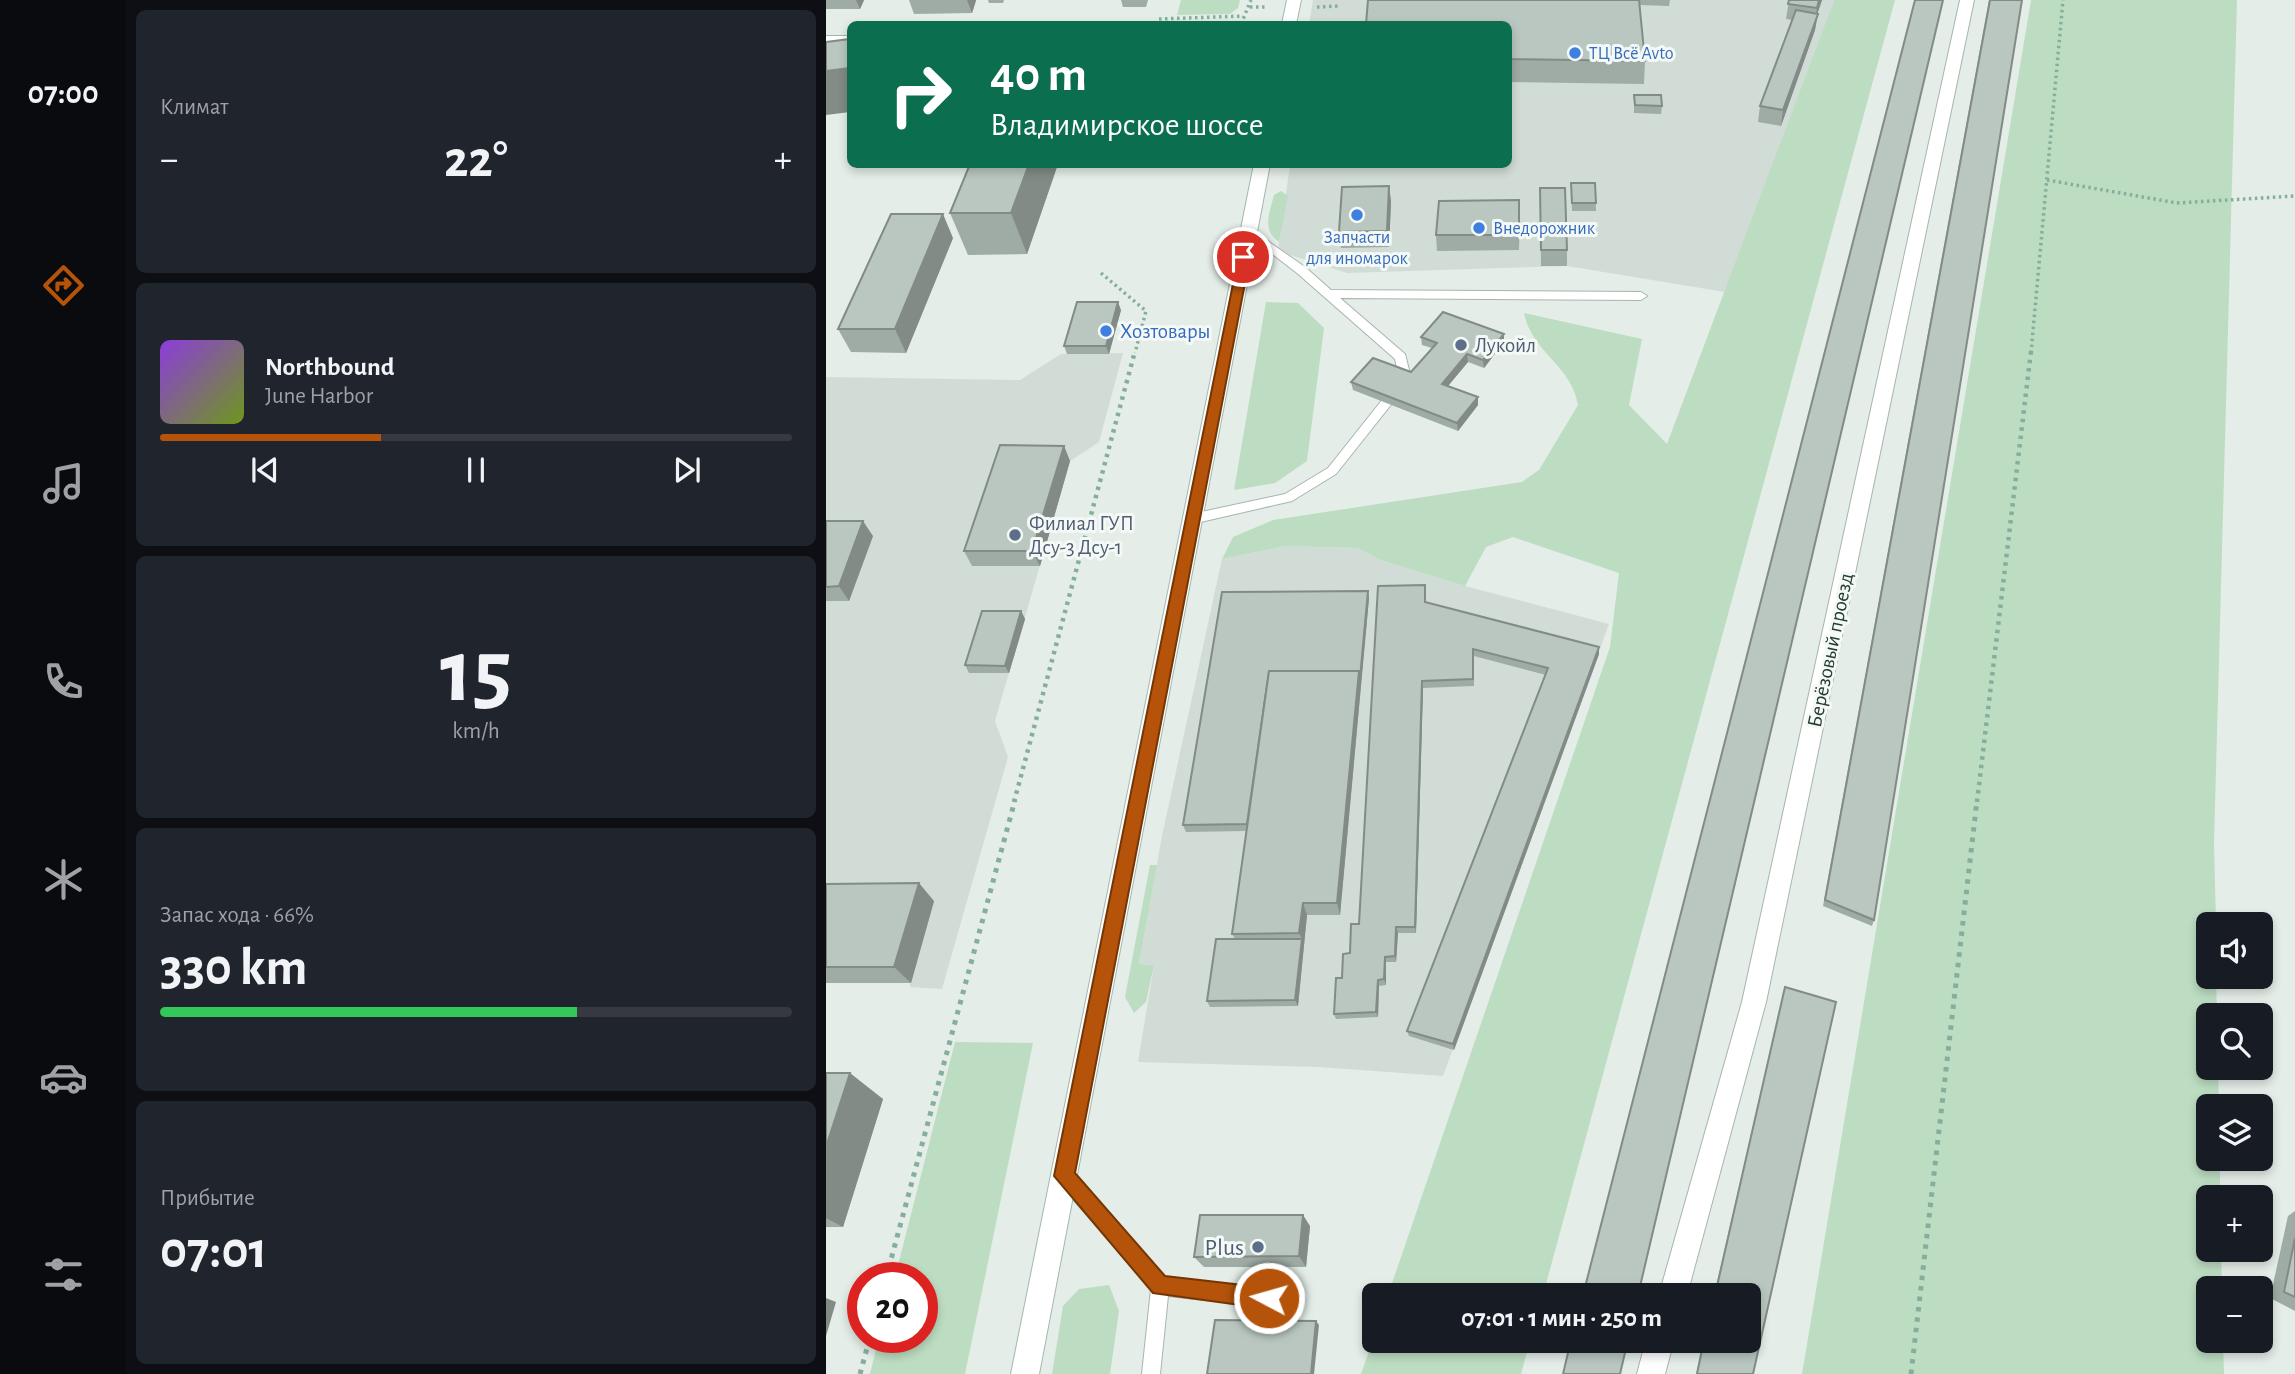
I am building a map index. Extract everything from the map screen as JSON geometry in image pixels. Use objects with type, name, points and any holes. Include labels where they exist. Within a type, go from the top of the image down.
[{"type":"street","points":[[1290,21],[1294,0]]},
{"type":"street","name":"Берёзовый проезд","points":[[1675,1283],[1754,1002],[1967,0]]},
{"type":"street","points":[[826,40],[847,40]]},
{"type":"street","points":[[1025,1374],[1261,168]]},
{"type":"street","points":[[1651,1374],[1657,1353]]},
{"type":"lane","points":[[1249,231],[1401,357],[1405,378]]},
{"type":"lane","points":[[1329,295],[1641,296]]},
{"type":"lane","points":[[1192,519],[1288,498],[1332,471],[1386,403]]},
{"type":"lane","points":[[1064,1176],[1160,1286],[1269,1298],[1269,1324]]},
{"type":"lane","points":[[1151,1374],[1160,1286]]},
{"type":"path","points":[[1242,21],[1251,0]]},
{"type":"path","points":[[1910,1374],[1964,906],[2024,431],[2063,0]]},
{"type":"path","points":[[1159,19],[1243,16]]},
{"type":"path","points":[[2047,180],[2086,190],[2177,203],[2295,196]]},
{"type":"path","points":[[890,1262],[1146,311],[1101,273]]},
{"type":"path","points":[[860,1374],[866,1353]]},
{"type":"shaded area","points":[[1313,0],[1834,0],[1725,292],[1567,266],[1347,273],[1278,251],[1290,168],[1512,168],[1512,21],[1310,21]]},
{"type":"shaded area","points":[[1123,353],[1099,442],[1070,461],[995,721],[1008,757],[942,989],[910,987],[910,983],[826,983],[826,377],[1020,380],[1061,354]]},
{"type":"shaded area","points":[[1286,546],[1357,548],[1380,560],[1465,586],[1609,624],[1443,1076],[1319,1067],[1138,1062],[1154,965],[1139,964],[1162,836],[1222,559]]},
{"type":"green space","points":[[1181,0],[1240,0],[1238,8],[1230,14],[1177,15]]},
{"type":"green space","points":[[1834,0],[1895,0],[1546,1283],[1392,1283],[1610,647],[1619,573],[1513,537],[1486,547],[1465,586],[1380,560],[1357,548],[1286,546],[1222,559],[1233,537],[1273,520],[1522,482],[1539,470],[1578,405],[1568,379],[1535,338],[1524,313],[1642,339],[1629,405],[1667,444]]},
{"type":"green space","points":[[2031,0],[2237,0],[2214,843],[2216,912],[2196,912],[2196,989],[2216,989],[2217,1003],[2196,1003],[2196,1080],[2218,1080],[2219,1094],[2196,1094],[2196,1171],[2220,1171],[2220,1185],[2196,1185],[2196,1262],[2221,1262],[2222,1276],[2196,1276],[2196,1353],[2223,1353],[2224,1374],[1802,1374]]},
{"type":"green space","points":[[1281,191],[1288,196],[1279,242],[1270,232],[1268,220],[1274,195]]},
{"type":"green space","points":[[1266,302],[1298,303],[1324,328],[1307,461],[1275,483],[1234,490]]},
{"type":"green space","points":[[1150,865],[1157,865],[1139,964],[1154,965],[1146,1002],[1134,1013],[1125,997]]},
{"type":"green space","points":[[955,1042],[1033,1043],[965,1374],[870,1374],[875,1353],[938,1353],[938,1262],[899,1262]]},
{"type":"green space","points":[[1109,1285],[1119,1311],[1110,1374],[1052,1374],[1063,1306],[1079,1289]]},
{"type":"green space","points":[[1368,1353],[1527,1353],[1521,1374],[1361,1374]]},
{"type":"building","name":"ТЦ Всё Avto","points":[[1368,0],[1639,0],[1645,61],[1512,59],[1512,21],[1366,21]]},
{"type":"building","points":[[1789,0],[1819,0],[1817,8],[1788,4]]},
{"type":"building","points":[[1915,0],[1943,0],[1641,1283],[1586,1283]]},
{"type":"building","points":[[1990,0],[2022,0],[1874,920],[1825,900]]},
{"type":"building","points":[[1796,10],[1818,14],[1783,110],[1760,106]]},
{"type":"building","points":[[847,39],[847,68],[826,71],[826,42]]},
{"type":"building","points":[[1634,95],[1661,95],[1662,106],[1635,105]]},
{"type":"building","points":[[968,168],[1028,168],[1011,213],[950,213]]},
{"type":"building","points":[[1571,183],[1595,183],[1596,203],[1572,203]]},
{"type":"building","points":[[1389,186],[1387,231],[1339,232],[1342,187]]},
{"type":"building","points":[[1540,188],[1565,188],[1567,250],[1541,250]]},
{"type":"building","points":[[1519,200],[1519,235],[1436,235],[1439,201]]},
{"type":"building","points":[[891,214],[943,214],[895,329],[838,329]]},
{"type":"building","points":[[1077,302],[1118,302],[1106,346],[1064,346]]},
{"type":"building","points":[[1443,312],[1504,334],[1483,360],[1467,354],[1442,384],[1478,397],[1457,423],[1351,382],[1373,358],[1411,372],[1437,343],[1421,337]]},
{"type":"building","points":[[1000,445],[1064,446],[1032,551],[964,551]]},
{"type":"building","points":[[826,521],[863,521],[839,586],[826,587]]},
{"type":"building","points":[[1425,585],[1425,602],[1599,647],[1453,1044],[1407,1031],[1548,668],[1473,649],[1473,679],[1422,681],[1415,927],[1396,927],[1395,956],[1385,957],[1384,979],[1378,980],[1376,1012],[1334,1014],[1336,978],[1342,978],[1343,954],[1350,953],[1351,924],[1359,924],[1378,586]]},
{"type":"building","points":[[1368,591],[1360,678],[1359,671],[1269,671],[1247,824],[1183,825],[1222,592]]},
{"type":"building","points":[[982,611],[1021,611],[1005,666],[965,665]]},
{"type":"building","points":[[1269,671],[1359,671],[1337,903],[1303,903],[1299,933],[1232,934]]},
{"type":"building","points":[[919,883],[894,967],[826,967],[826,884]]},
{"type":"building","points":[[1216,939],[1302,939],[1295,1000],[1207,1001]]},
{"type":"building","points":[[1785,987],[1836,1002],[1761,1338],[1761,1283],[1718,1283]]},
{"type":"building","points":[[826,1073],[850,1073],[826,1147]]},
{"type":"building","name":"Plus","points":[[1200,1215],[1303,1215],[1299,1256],[1194,1257]]},
{"type":"building","points":[[2295,1238],[2295,1297],[2284,1292]]},
{"type":"building","points":[[1215,1320],[1316,1321],[1311,1374],[1207,1374]]},
{"type":"building","points":[[1568,1353],[1625,1353],[1620,1374],[1563,1374]]},
{"type":"building","points":[[1701,1353],[1758,1353],[1753,1374],[1697,1374]]},
{"type":"place","name":"ТЦ Всё Avto","points":[[1575,53]]},
{"type":"place","name":"Запчасти для иномарок","points":[[1357,215]]},
{"type":"place","name":"Внедорожник","points":[[1479,228]]},
{"type":"place","name":"Хозтовары","points":[[1106,331]]},
{"type":"place","name":"Лукойл","points":[[1461,345]]},
{"type":"place","name":"Филиал ГУП Дсу-3 Дсу-1","points":[[1015,535]]},
{"type":"place","name":"Plus","points":[[1258,1247]]},
{"type":"route","points":[[1243,257],[1064,1176],[1160,1286],[1269,1298]]}]
